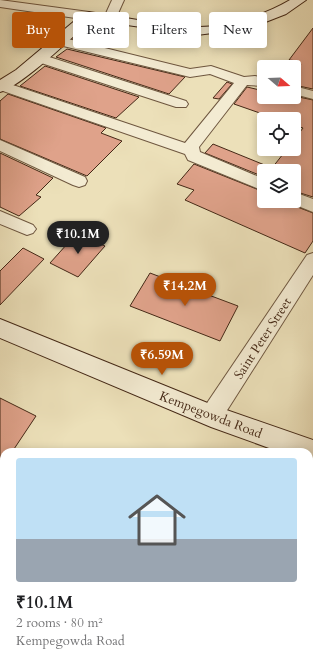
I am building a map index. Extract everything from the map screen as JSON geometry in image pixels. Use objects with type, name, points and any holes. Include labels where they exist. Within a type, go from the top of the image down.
[{"type":"street","points":[[113,12],[118,0]]},
{"type":"street","points":[[129,22],[197,31],[228,27],[258,20],[281,11],[299,0]]},
{"type":"street","points":[[0,3],[46,5],[73,12]]},
{"type":"street","points":[[65,37],[73,30]]},
{"type":"street","points":[[65,42],[190,74],[211,70],[242,81],[257,80]]},
{"type":"street","points":[[1,87],[52,48]]},
{"type":"street","points":[[40,58],[181,104]]},
{"type":"street","points":[[242,81],[191,146],[191,151],[194,156],[257,182]]},
{"type":"street","points":[[1,87],[191,151]]},
{"type":"street","points":[[301,92],[313,95]]},
{"type":"street","points":[[0,145],[79,181]]},
{"type":"street","points":[[301,201],[313,206]]},
{"type":"street","points":[[0,217],[27,229]]},
{"type":"street","name":"Saint Peter Street","points":[[212,416],[313,260]]},
{"type":"street","name":"Kempegowda Road","points":[[0,328],[212,416],[302,448]]},
{"type":"building","points":[[313,28],[313,89],[301,86],[301,60],[289,60]]},
{"type":"building","points":[[67,49],[185,77],[169,94],[56,57]]},
{"type":"building","points":[[45,66],[139,97],[116,118],[20,86]]},
{"type":"building","points":[[227,82],[232,84],[219,99],[213,98]]},
{"type":"building","points":[[247,87],[257,89],[257,104],[301,104],[301,97],[313,100],[313,197],[301,193],[301,164],[275,164],[281,156],[301,156],[301,131],[303,128],[301,127],[301,112],[257,112],[234,104]]},
{"type":"building","points":[[8,94],[106,128],[101,133],[122,141],[87,176],[0,139],[0,101]]},
{"type":"building","points":[[213,144],[262,164],[257,164],[257,174],[205,153]]},
{"type":"building","points":[[0,153],[53,178],[36,195],[41,197],[19,216],[0,207]]},
{"type":"building","points":[[194,164],[257,189],[257,208],[300,208],[313,213],[313,241],[305,253],[185,200],[194,190],[177,184]]},
{"type":"building","points":[[77,233],[105,246],[78,277],[50,263]]},
{"type":"building","points":[[23,248],[44,259],[0,305],[0,271]]},
{"type":"building","points":[[150,273],[238,306],[220,341],[130,306]]},
{"type":"building","points":[[0,398],[36,416],[15,448],[0,448]]}]
